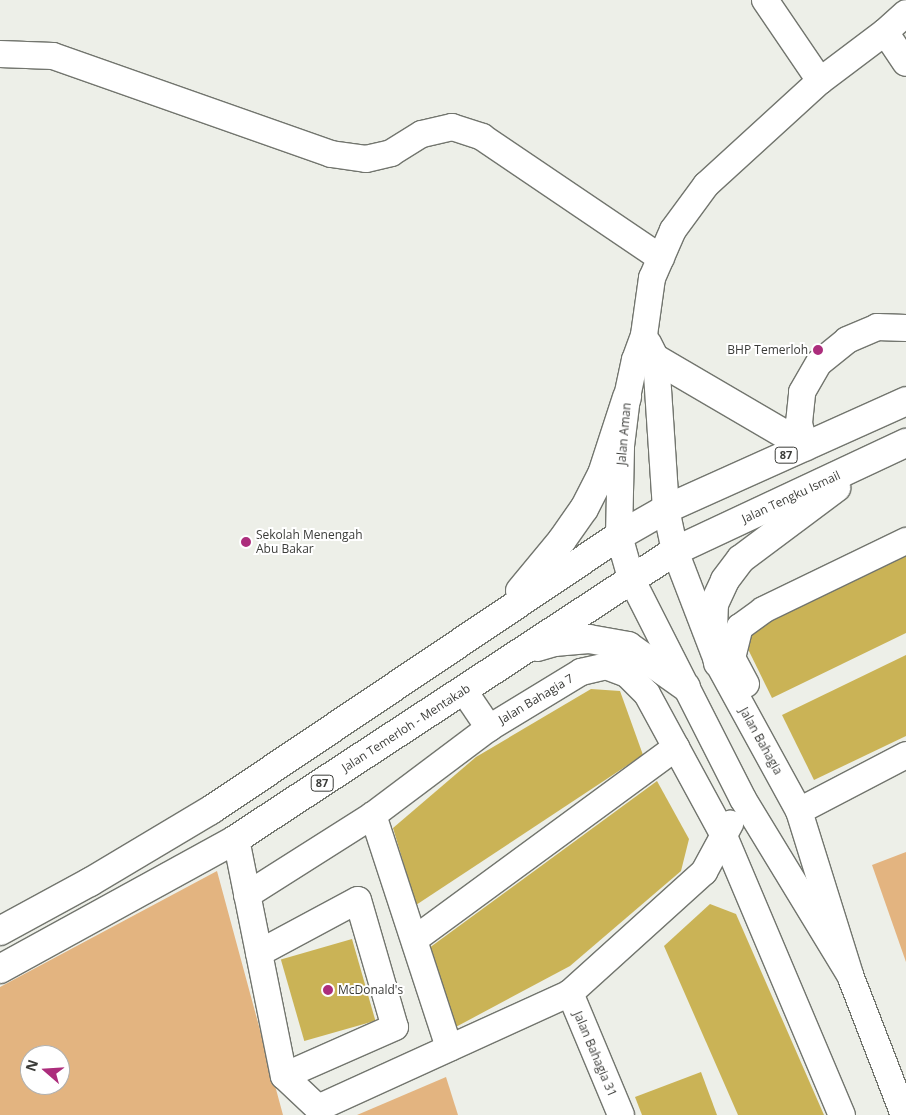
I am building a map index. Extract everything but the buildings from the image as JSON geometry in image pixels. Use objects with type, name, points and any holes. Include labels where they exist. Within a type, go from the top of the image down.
[{"type":"main road","points":[[656,359],[805,446]]},
{"type":"main road","points":[[496,618],[543,565],[584,510],[602,474],[627,397]]},
{"type":"main road","name":"87","points":[[0,931],[90,882],[211,810],[619,536],[666,509],[906,401]]},
{"type":"main road","name":"Jalan Tengku Ismail","points":[[675,551],[906,443]]},
{"type":"main road","points":[[718,663],[714,631],[714,604],[725,580],[741,559],[875,458]]},
{"type":"main road","name":"Jalan Temerloh - Mentakab","points":[[0,968],[236,839],[464,691],[631,578],[675,551]]},
{"type":"main road","points":[[524,651],[554,642],[589,639],[628,646],[686,687]]},
{"type":"street","points":[[765,0],[820,81]]},
{"type":"street","name":"Jalan Aman","points":[[619,536],[621,446],[627,397],[635,360],[644,335],[652,278],[673,230],[706,185],[820,81],[885,32],[906,13]]},
{"type":"street","points":[[885,32],[906,62]]},
{"type":"street","points":[[0,54],[54,56],[331,154],[366,159],[391,153],[422,134],[452,127],[482,137],[660,258]]},
{"type":"street","points":[[805,446],[799,423],[802,392],[819,363],[847,340],[862,333],[877,327],[906,328]]},
{"type":"street","points":[[644,335],[656,359]]},
{"type":"street","name":"Jalan Bahagia","points":[[656,359],[666,509],[675,551],[718,663],[804,808],[850,975],[904,1115]]},
{"type":"street","name":"Jalan Bahagia","points":[[619,536],[631,578],[743,800],[850,975]]},
{"type":"street","points":[[906,541],[762,610],[740,627],[732,658],[804,808],[906,756]]},
{"type":"street","name":"Jalan Bahagia 7","points":[[247,895],[373,815],[489,728],[581,672],[606,666],[627,674],[647,694],[724,836],[842,1115]]},
{"type":"street","points":[[464,691],[489,728]]},
{"type":"street","points":[[415,938],[676,747]]},
{"type":"street","points":[[236,839],[284,1076],[318,1108],[570,993],[704,872],[743,800]]},
{"type":"street","points":[[373,815],[415,938],[449,1048]]},
{"type":"street","points":[[259,953],[358,900],[396,1027],[284,1076]]},
{"type":"street","name":"Jalan Bahagia 31","points":[[570,993],[621,1115]]},
{"type":"shaded area","points":[[906,852],[906,962],[872,865]]},
{"type":"shaded area","points":[[217,871],[283,1115],[0,1115],[0,987]]},
{"type":"shaded area","points":[[446,1077],[458,1115],[357,1115]]},
{"type":"place","name":"BHP Temerloh","points":[[818,350]]},
{"type":"place","name":"Sekolah Menengah Abu Bakar","points":[[246,542]]},
{"type":"place","name":"McDonald's","points":[[328,990]]}]
